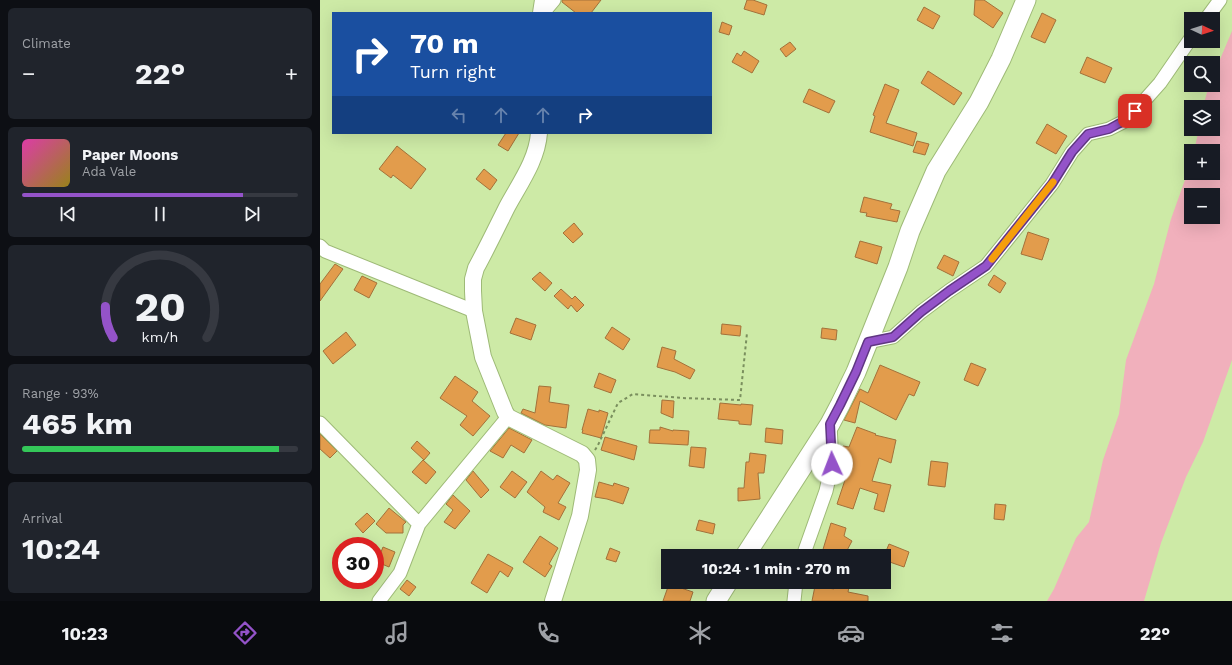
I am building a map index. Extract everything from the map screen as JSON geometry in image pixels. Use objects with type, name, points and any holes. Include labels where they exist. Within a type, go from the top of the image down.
[{"type":"main road","points":[[750,549],[830,424],[853,378],[898,267],[910,231],[936,171],[979,102],[1001,59],[1026,0]]},
{"type":"main road","points":[[716,601],[724,589]]},
{"type":"street","points":[[542,12],[543,0]]},
{"type":"street","points":[[543,12],[554,0]]},
{"type":"street","points":[[1211,12],[1220,0]]},
{"type":"street","points":[[868,342],[893,337],[949,291],[986,266],[1052,184],[1072,152],[1088,134],[1109,129],[1127,120],[1160,83],[1184,48]]},
{"type":"street","points":[[538,134],[537,147],[532,162],[476,268],[473,291],[474,311],[483,357],[505,412],[508,416],[582,454],[587,460],[588,470],[580,516],[553,601]]},
{"type":"street","points":[[320,246],[325,251],[474,311]]},
{"type":"street","points":[[379,601],[400,573],[419,524],[508,416]]},
{"type":"street","points":[[320,423],[419,524]]},
{"type":"street","points":[[805,549],[826,491],[832,464],[830,424]]},
{"type":"street","points":[[794,601],[795,589]]},
{"type":"path","points":[[587,460],[598,445],[618,403],[633,394],[682,398],[740,400],[747,332]]},
{"type":"shaded area","points":[[1232,31],[1232,360],[1203,442],[1186,477],[1161,543],[1144,601],[1047,601],[1054,589],[1076,538],[1089,522],[1103,460],[1119,414],[1126,360],[1154,284],[1171,219],[1185,180],[1220,180],[1220,144],[1196,144],[1197,136],[1220,136],[1220,100],[1205,100],[1207,92],[1220,92],[1220,59]]},
{"type":"building","points":[[562,0],[601,0],[592,12],[575,12],[562,2]]},
{"type":"building","points":[[747,0],[753,0],[767,5],[764,15],[744,9]]},
{"type":"building","points":[[975,0],[984,0],[1003,13],[993,28],[974,15]]},
{"type":"building","points":[[924,7],[940,16],[933,29],[917,20]]},
{"type":"building","points":[[1042,13],[1056,20],[1045,43],[1031,37]]},
{"type":"building","points":[[722,22],[732,26],[729,35],[719,32]]},
{"type":"building","points":[[790,42],[796,49],[786,57],[780,49]]},
{"type":"building","points":[[744,51],[759,61],[752,73],[732,62],[737,53],[741,56]]},
{"type":"building","points":[[1087,57],[1112,68],[1105,83],[1080,73]]},
{"type":"building","points":[[928,71],[962,93],[954,105],[921,83]]},
{"type":"building","points":[[885,84],[899,90],[886,123],[917,133],[913,146],[870,132],[875,116],[873,115]]},
{"type":"building","points":[[809,89],[835,101],[829,113],[803,102]]},
{"type":"building","points":[[1047,124],[1067,136],[1056,154],[1036,143]]},
{"type":"building","points":[[505,134],[518,134],[508,151],[498,145]]},
{"type":"building","points":[[917,141],[929,144],[925,155],[913,152]]},
{"type":"building","points":[[397,146],[426,169],[411,189],[393,175],[391,178],[379,169]]},
{"type":"building","points":[[484,169],[497,180],[490,190],[476,179]]},
{"type":"building","points":[[864,197],[892,204],[890,209],[900,211],[897,222],[866,216],[867,213],[860,212]]},
{"type":"building","points":[[574,223],[583,234],[573,243],[563,233]]},
{"type":"building","points":[[1028,232],[1049,239],[1042,260],[1021,254]]},
{"type":"building","points":[[860,241],[882,247],[877,264],[855,257]]},
{"type":"building","points":[[944,255],[959,262],[953,276],[937,268]]},
{"type":"building","points":[[335,264],[343,269],[320,301],[320,284]]},
{"type":"building","points":[[540,272],[552,283],[545,291],[532,279]]},
{"type":"building","points":[[994,275],[1006,283],[1000,293],[988,285]]},
{"type":"building","points":[[362,276],[377,283],[369,298],[354,290]]},
{"type":"building","points":[[561,289],[572,299],[575,296],[584,305],[577,312],[571,305],[568,309],[554,296]]},
{"type":"building","points":[[516,318],[536,325],[531,340],[510,333]]},
{"type":"building","points":[[722,324],[741,326],[740,336],[721,334]]},
{"type":"building","points":[[612,327],[630,339],[623,350],[605,338]]},
{"type":"building","points":[[822,328],[837,330],[836,340],[821,338]]},
{"type":"building","points":[[346,332],[356,345],[333,364],[323,351]]},
{"type":"building","points":[[662,347],[676,351],[674,359],[695,370],[690,379],[675,372],[657,367]]},
{"type":"building","points":[[971,363],[986,369],[978,386],[964,380]]},
{"type":"building","points":[[880,365],[920,382],[914,396],[909,394],[896,420],[860,401],[855,423],[844,420],[860,389],[868,393]]},
{"type":"building","points":[[599,373],[616,380],[611,393],[594,387]]},
{"type":"building","points":[[455,376],[478,392],[472,401],[490,416],[473,436],[460,425],[467,416],[440,398]]},
{"type":"building","points":[[539,386],[551,387],[549,402],[569,405],[566,428],[545,425],[521,413],[523,409],[535,413]]},
{"type":"building","points":[[662,400],[674,401],[673,418],[661,413]]},
{"type":"building","points":[[720,403],[753,405],[751,425],[739,424],[739,421],[718,419]]},
{"type":"building","points":[[588,409],[608,413],[601,438],[582,433]]},
{"type":"building","points":[[660,427],[673,431],[689,431],[688,445],[649,443],[650,430],[660,430]]},
{"type":"building","points":[[857,427],[876,434],[875,435],[896,440],[891,463],[879,458],[872,481],[891,485],[884,512],[874,509],[878,494],[860,488],[853,509],[837,504],[847,474],[838,472],[841,463],[840,459],[843,446],[849,447]]},
{"type":"building","points":[[509,428],[532,440],[524,453],[511,445],[503,458],[490,451]]},
{"type":"building","points":[[766,428],[783,430],[782,444],[765,442]]},
{"type":"building","points":[[320,434],[337,451],[330,458],[320,449]]},
{"type":"building","points":[[605,437],[637,446],[634,460],[601,450]]},
{"type":"building","points":[[417,441],[430,453],[424,460],[411,448]]},
{"type":"building","points":[[691,447],[706,448],[704,468],[689,466]]},
{"type":"building","points":[[750,453],[766,455],[764,473],[758,473],[760,499],[738,501],[738,488],[744,488],[746,462],[749,462]]},
{"type":"building","points":[[423,460],[436,472],[426,484],[412,472]]},
{"type":"building","points":[[931,461],[948,463],[945,487],[928,485]]},
{"type":"building","points":[[473,471],[489,490],[481,498],[466,480]]},
{"type":"building","points":[[512,471],[527,482],[515,498],[500,487]]},
{"type":"building","points":[[541,471],[553,480],[557,475],[570,483],[558,503],[566,507],[559,520],[543,512],[545,507],[527,492]]},
{"type":"building","points":[[599,482],[613,486],[614,483],[629,488],[623,504],[595,497]]},
{"type":"building","points":[[453,495],[470,511],[455,529],[444,522],[453,510],[446,504]]},
{"type":"building","points":[[995,504],[1006,505],[1004,520],[994,519]]},
{"type":"building","points":[[389,508],[406,522],[403,525],[403,533],[386,533],[376,524]]},
{"type":"building","points":[[367,513],[375,521],[363,533],[355,524]]},
{"type":"building","points":[[699,520],[715,524],[713,534],[696,530]]},
{"type":"building","points":[[831,523],[846,528],[844,536],[852,541],[848,549],[823,549]]},
{"type":"building","points":[[540,536],[558,548],[549,564],[552,566],[545,577],[523,562]]},
{"type":"building","points":[[889,544],[909,552],[904,567],[891,562],[891,549],[887,549]]},
{"type":"building","points":[[384,547],[395,552],[389,567],[384,565]]},
{"type":"building","points":[[610,548],[620,552],[616,562],[606,559]]},
{"type":"building","points":[[488,554],[513,568],[508,577],[500,571],[487,593],[471,583]]},
{"type":"building","points":[[407,580],[416,587],[409,596],[400,589]]},
{"type":"building","points":[[667,589],[684,589],[693,592],[690,601],[663,601]]},
{"type":"building","points":[[814,589],[849,589],[848,592],[868,596],[868,601],[812,601]]},
{"type":"slow traffic","points":[[992,259],[1053,182]]},
{"type":"route","points":[[832,464],[830,424],[856,372],[868,342],[893,337],[921,312],[986,266],[1052,184],[1072,152],[1088,134],[1109,129],[1127,120],[1135,111]]}]
